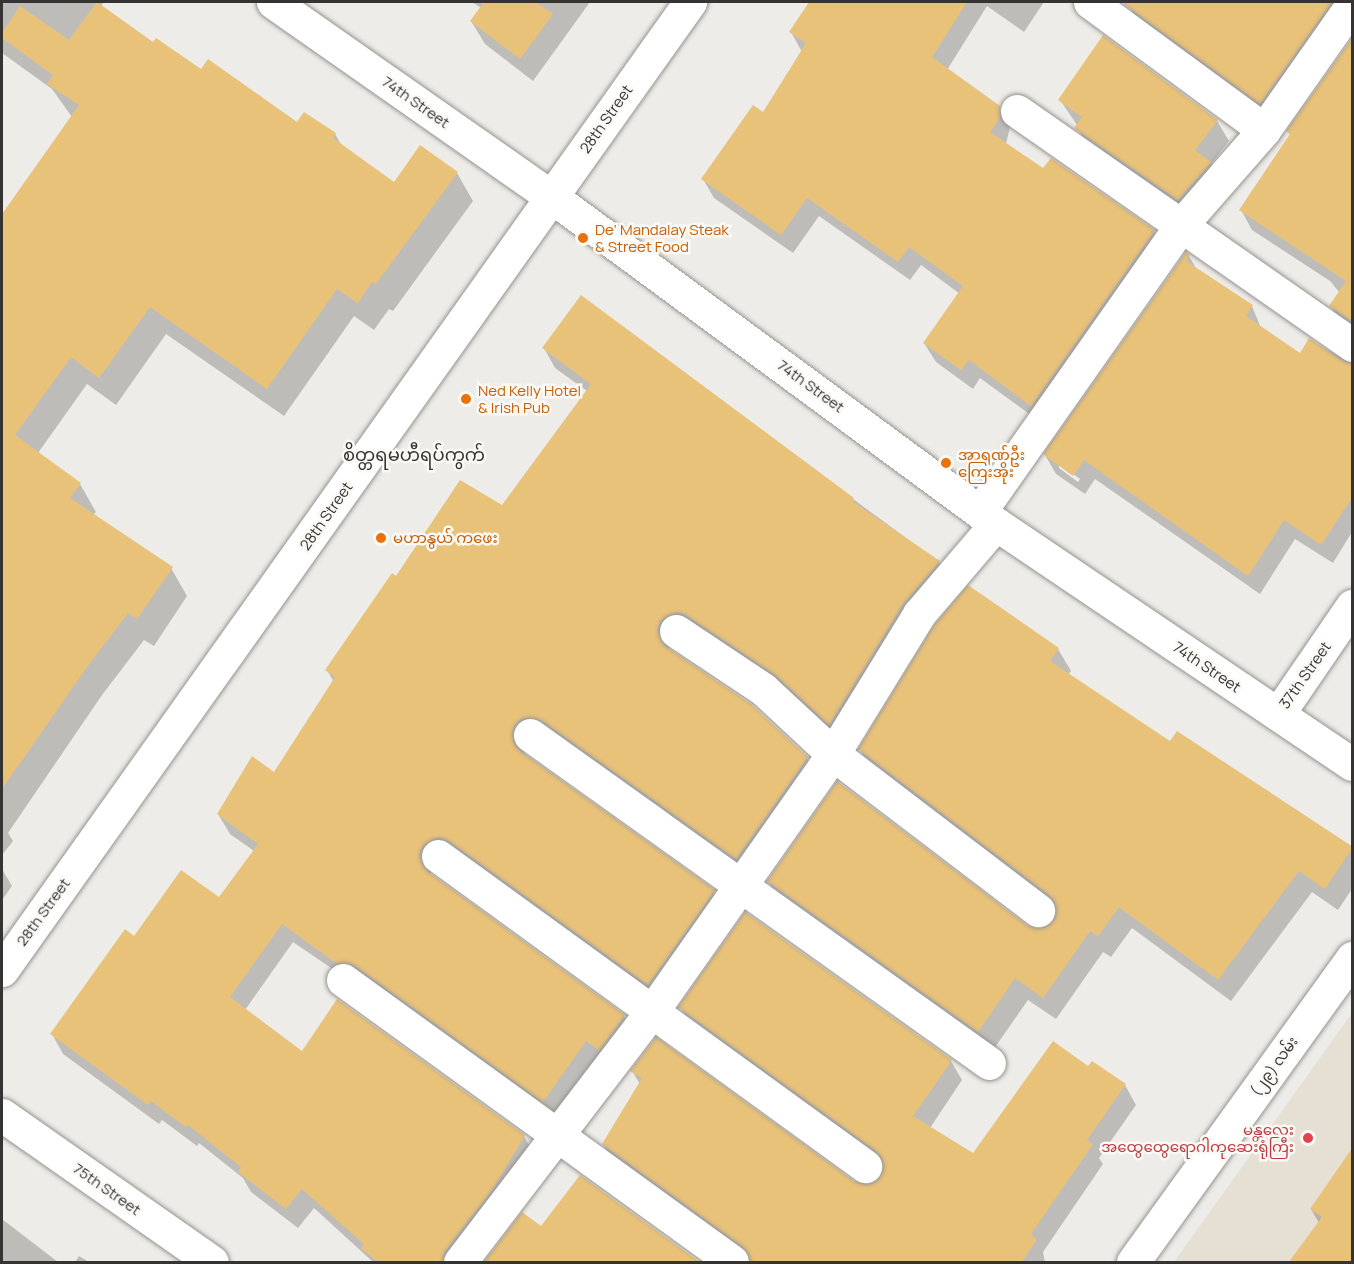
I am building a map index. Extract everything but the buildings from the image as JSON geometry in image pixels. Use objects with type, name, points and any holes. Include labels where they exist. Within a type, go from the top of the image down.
[{"type":"street","name":"74th Street","points":[[273,2],[552,197],[989,517],[1353,764]]},
{"type":"street","name":"28th Street","points":[[2,970],[690,2]]},
{"type":"street","points":[[1090,2],[1264,130]]},
{"type":"street","points":[[460,1263],[556,1133],[653,1010],[739,884],[833,754],[919,614],[989,517],[1182,224],[1264,130],[1352,6],[1346,2]]},
{"type":"street","points":[[1017,111],[1353,345]]},
{"type":"street","name":"37th Street","points":[[1278,714],[1353,606]]},
{"type":"street","points":[[676,630],[763,689],[833,754],[1038,910]]},
{"type":"street","points":[[530,735],[989,1063]]},
{"type":"street","points":[[438,856],[865,1166]]},
{"type":"street","name":"(၂၉) လမ်း","points":[[1133,1263],[1353,958]]},
{"type":"street","points":[[344,980],[732,1263]]},
{"type":"street","name":"75th Street","points":[[2,1115],[212,1263]]},
{"type":"shaded area","name":"မန္တလေး အထွေထွေရောဂါကုဆေးရုံကြီး","points":[[1352,1013],[1352,1262],[1174,1262]]},
{"type":"place","name":"De' Mandalay Steak & Street Food","points":[[583,238]]},
{"type":"place","name":"Ned Kelly Hotel & Irish Pub","points":[[466,399]]},
{"type":"place","name":"အာရုဏ်ဦး ကြေးအိုး","points":[[946,463]]},
{"type":"place","name":"မဟာနွယ် ကဖေး","points":[[381,538]]},
{"type":"place","name":"မန္တလေး အထွေထွေရောဂါကုဆေးရုံကြီး","points":[[1308,1138]]},
{"type":"district","name":"စိတ္တရမဟီရပ်ကွက်","points":[[414,454]]}]
